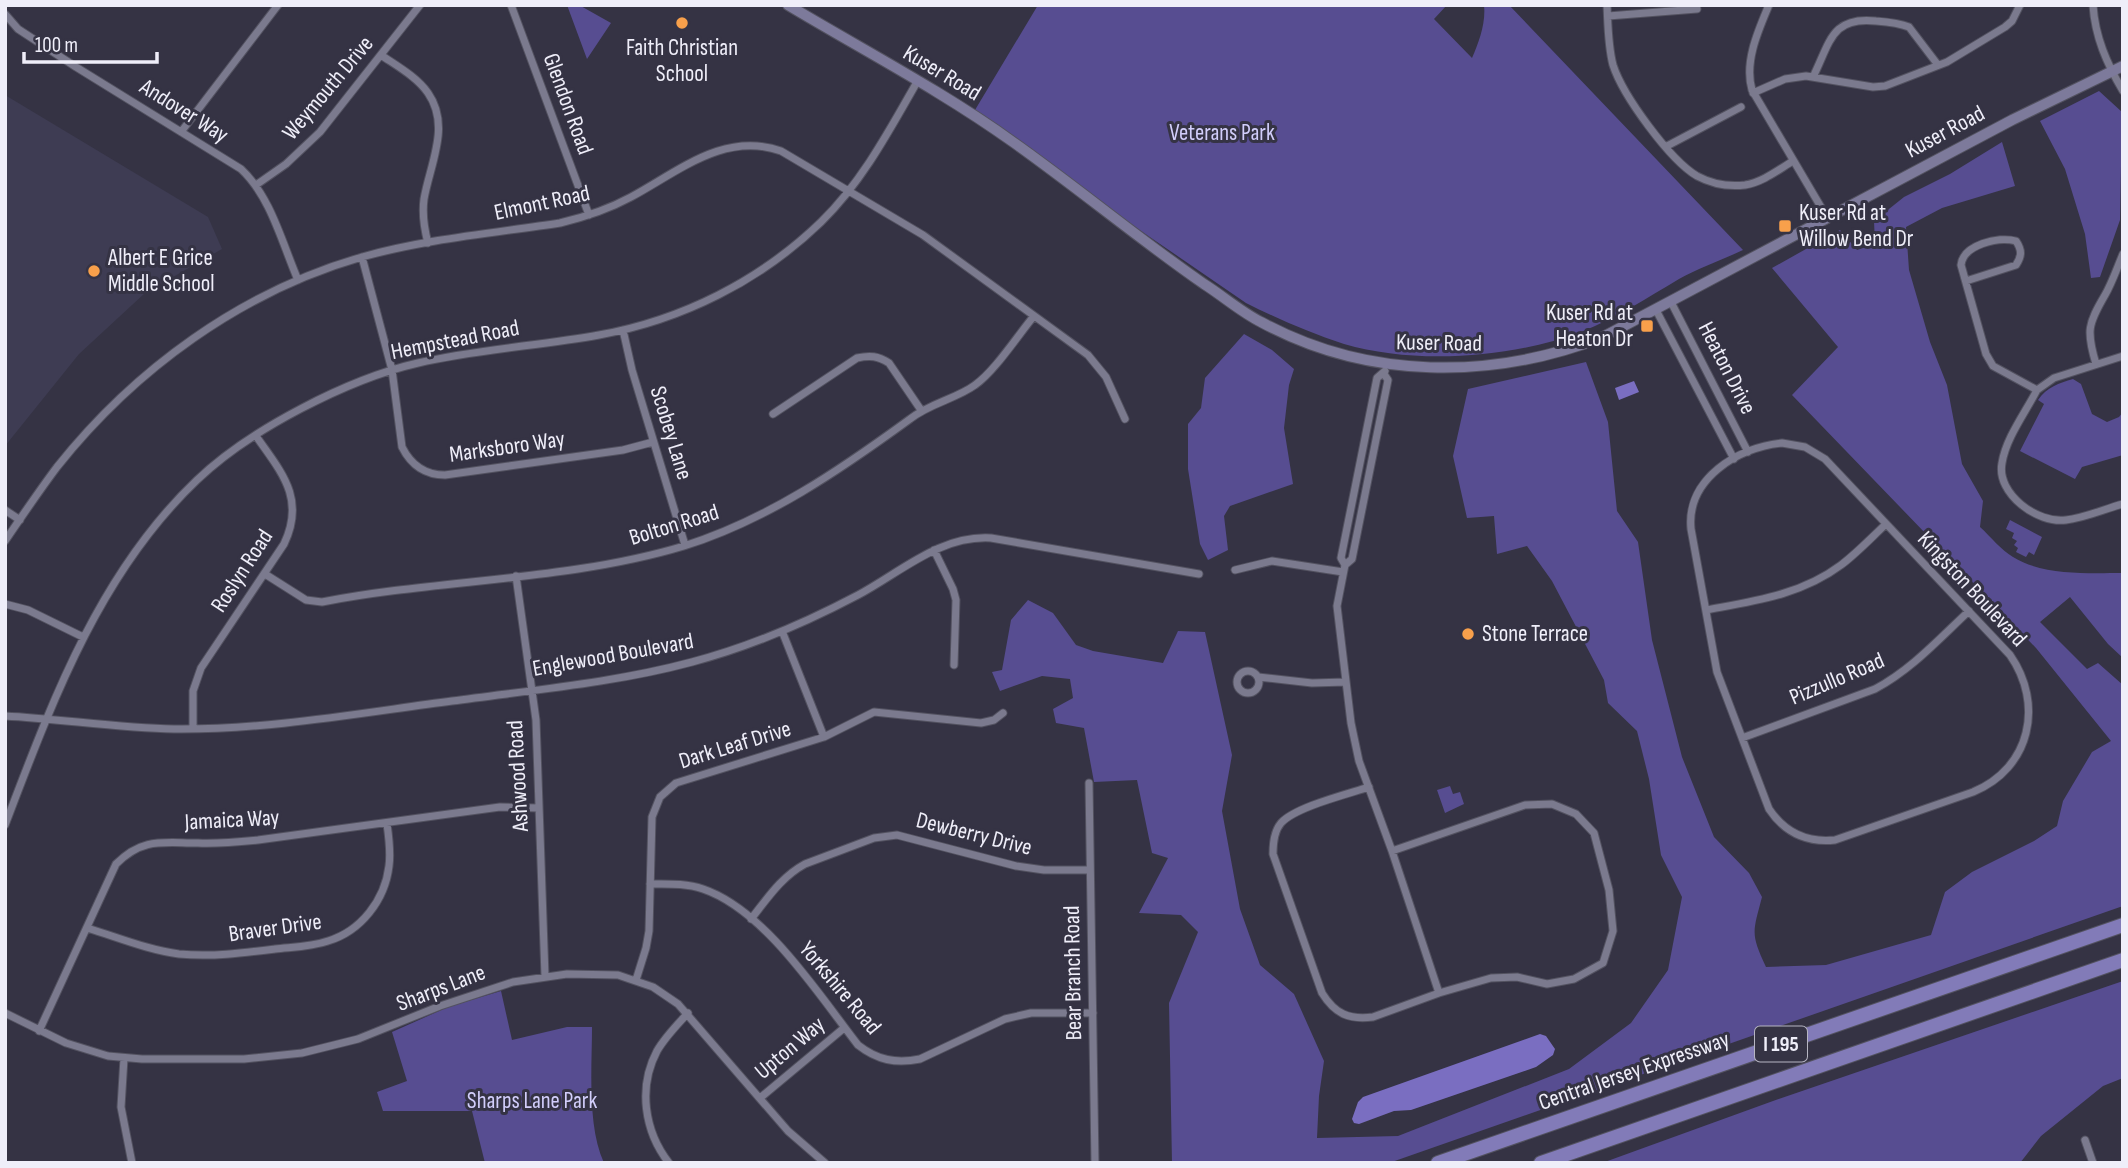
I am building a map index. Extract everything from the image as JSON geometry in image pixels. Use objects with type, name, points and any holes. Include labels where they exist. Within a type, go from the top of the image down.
[{"type":"highway","name":"Central Jersey Expressway","points":[[1438,1163],[2123,925]]},
{"type":"highway","name":"I 195","points":[[1541,1163],[2123,960]]},
{"type":"street","points":[[181,132],[278,5]]},
{"type":"street","name":"Weymouth Drive","points":[[256,185],[286,164],[320,132],[420,5]]},
{"type":"street","name":"Glendon Road","points":[[511,5],[589,215]]},
{"type":"street","name":"Kuser Road","points":[[788,5],[992,127],[1179,266],[1259,321],[1319,347],[1385,369],[1468,368],[1524,361],[1603,337],[2012,120],[2123,66]]},
{"type":"street","points":[[1607,5],[1610,49],[1623,88],[1637,112],[1695,175],[1731,186],[1757,182],[1793,161]]},
{"type":"street","points":[[1769,5],[1754,49],[1749,74],[1753,93],[1828,219]]},
{"type":"street","points":[[1753,93],[1785,79],[1812,77],[1873,87],[1885,86],[1938,65],[2005,27],[2012,21],[2020,5]]},
{"type":"street","points":[[2093,5],[2097,35],[2111,72],[2123,91]]},
{"type":"street","points":[[1608,16],[1697,9]]},
{"type":"street","name":"Andover Way","points":[[5,14],[18,29],[241,169],[256,185],[298,280]]},
{"type":"street","points":[[1812,77],[1836,32],[1842,25],[1858,19],[1909,27],[1938,65]]},
{"type":"street","points":[[381,55],[419,83],[437,112],[439,136],[423,214],[428,243]]},
{"type":"street","name":"Hempstead Road","points":[[5,825],[46,718],[83,637],[120,574],[173,504],[199,478],[256,436],[347,386],[392,370],[447,357],[623,330],[703,303],[756,274],[804,238],[849,191],[879,149],[917,82]]},
{"type":"street","points":[[1667,146],[1741,107]]},
{"type":"street","name":"Elmont Road","points":[[5,541],[79,442],[163,361],[218,321],[298,280],[362,257],[428,243],[560,223],[589,215],[631,197],[717,150],[740,144],[768,146],[781,151],[922,235],[1088,355],[1106,377],[1125,419]]},
{"type":"street","points":[[1966,281],[2016,265],[2021,257],[2021,248],[2016,241],[2007,239],[1969,249],[1962,257],[1961,265],[1986,354],[1993,366],[2037,390]]},
{"type":"street","name":"Marksboro Way","points":[[362,257],[392,370],[402,447],[413,464],[430,474],[445,475],[623,450],[653,442]]},
{"type":"street","points":[[2096,364],[2090,329],[2094,312],[2106,294],[2122,257]]},
{"type":"street","name":"Heaton Drive","points":[[1671,302],[1748,452]]},
{"type":"street","name":"Heaton Drive","points":[[1656,310],[1734,459]]},
{"type":"street","name":"Bolton Road","points":[[265,574],[306,600],[322,603],[614,563],[685,545],[744,523],[810,488],[858,457],[921,410],[979,382],[1034,316]]},
{"type":"street","name":"Scobey Lane","points":[[623,330],[632,370],[685,545]]},
{"type":"street","points":[[773,414],[857,358],[865,356],[882,358],[889,363],[921,410]]},
{"type":"street","points":[[2123,356],[2054,378],[2037,390],[2004,453],[2001,467],[2002,481],[2008,494],[2047,519],[2067,520],[2123,504]]},
{"type":"street","points":[[1385,369],[1377,379],[1341,558],[1344,568],[1337,606],[1356,748],[1439,993]]},
{"type":"street","points":[[1344,568],[1352,559],[1388,380],[1385,369]]},
{"type":"street","name":"Roslyn Road","points":[[193,729],[193,691],[201,668],[289,534],[293,510],[289,487],[284,475],[256,436]]},
{"type":"street","name":"Kingston Boulevard","points":[[1782,443],[1805,447],[1816,453],[1969,611],[2017,666],[2027,690],[2028,727],[2020,751],[2003,773],[1979,789],[1835,840],[1814,841],[1793,834],[1775,818],[1769,809],[1717,672],[1691,529],[1691,511],[1698,489],[1734,459],[1748,452],[1782,443]]},
{"type":"street","points":[[1359,470],[1370,471]]},
{"type":"street","points":[[5,510],[20,520]]},
{"type":"street","points":[[1706,610],[1770,598],[1808,585],[1842,564],[1886,524]]},
{"type":"street","name":"Englewood Boulevard","points":[[5,716],[123,727],[193,729],[292,722],[659,670],[728,651],[782,631],[858,595],[934,550],[962,539],[991,538],[1199,574]]},
{"type":"street","points":[[934,550],[956,600],[954,665]]},
{"type":"street","points":[[1235,570],[1272,561],[1344,568]]},
{"type":"street","name":"Ashwood Road","points":[[516,576],[536,720],[545,976]]},
{"type":"street","points":[[5,604],[28,610],[83,637]]},
{"type":"street","name":"Pizzullo Road","points":[[1742,738],[1891,681],[1910,667],[1969,611]]},
{"type":"street","points":[[782,631],[824,737]]},
{"type":"street","points":[[1258,677],[1312,683],[1346,682]]},
{"type":"street","name":"Dark Leaf Drive","points":[[636,980],[649,931],[652,817],[666,790],[685,779],[824,737],[874,712],[981,723],[994,720],[1003,713]]},
{"type":"street","name":"Bear Branch Road","points":[[1089,783],[1095,1163]]},
{"type":"street","points":[[1369,787],[1295,812],[1280,823],[1275,833],[1273,855],[1322,993],[1331,1007],[1342,1015],[1373,1017],[1491,978],[1517,977],[1547,984],[1574,979],[1603,963],[1613,931],[1609,890],[1594,833],[1576,814],[1552,804],[1525,805],[1392,851]]},
{"type":"street","name":"Jamaica Way","points":[[39,1031],[116,864],[133,849],[166,841],[235,842],[500,807],[539,808]]},
{"type":"street","name":"Braver Drive","points":[[87,928],[154,949],[197,955],[271,950],[331,940],[366,917],[382,893],[390,865],[387,824]]},
{"type":"street","name":"Dewberry Drive","points":[[751,919],[793,870],[886,835],[908,836],[1033,869],[1090,870]]},
{"type":"street","name":"Yorkshire Road","points":[[650,884],[681,884],[706,890],[751,919],[786,953],[858,1045],[876,1057],[908,1062],[931,1055],[1005,1018],[1018,1015],[1093,1013]]},
{"type":"street","name":"Sharps Lane","points":[[5,1013],[39,1031],[88,1051],[124,1058],[244,1059],[302,1053],[358,1039],[471,994],[513,982],[545,976],[604,974],[636,980],[667,995],[688,1013],[788,1131],[825,1163]]},
{"type":"street","points":[[669,1163],[655,1142],[650,1126],[647,1083],[657,1052],[665,1038],[688,1013]]},
{"type":"street","name":"Upton Way","points":[[760,1098],[844,1028]]},
{"type":"street","points":[[124,1058],[121,1107],[132,1163]]},
{"type":"street","points":[[2085,1140],[2092,1163]]},
{"type":"shaded area","name":"Albert E Grice Middle School","points":[[5,95],[208,217],[222,249],[145,293],[79,354],[5,446]]},
{"type":"shaded area","points":[[1634,381],[1639,392],[1619,400],[1615,388]]},
{"type":"shaded area","points":[[1540,1034],[1546,1036],[1555,1049],[1553,1055],[1536,1067],[1411,1110],[1394,1111],[1359,1124],[1352,1119],[1358,1102],[1363,1097]]},
{"type":"green space","points":[[567,5],[579,5],[611,23],[587,59]]},
{"type":"green space","name":"Veterans Park","points":[[1038,5],[1447,5],[1434,19],[1472,58],[1483,25],[1484,5],[1509,5],[1743,250],[1687,275],[1581,332],[1525,348],[1463,356],[1402,355],[1372,351],[1331,340],[1246,303],[972,115]]},
{"type":"green space","points":[[2099,91],[2122,112],[2120,220],[2100,277],[2091,278],[2085,234],[2065,169],[2040,121]]},
{"type":"green space","points":[[2002,142],[2015,186],[1942,208],[1906,227],[1909,270],[1930,342],[1947,385],[1962,464],[1983,501],[1980,527],[2009,554],[2038,568],[2081,573],[2123,573],[2123,658],[2108,644],[2070,597],[2040,622],[2087,669],[2098,663],[2123,685],[2123,906],[1389,1163],[1172,1163],[1169,1003],[1198,932],[1181,915],[1139,913],[1168,858],[1152,853],[1137,780],[1094,782],[1084,728],[1056,723],[1053,709],[1073,698],[1070,679],[1042,676],[1000,691],[992,672],[1002,670],[1011,620],[1028,600],[1053,613],[1076,645],[1093,651],[1163,663],[1178,631],[1205,632],[1232,755],[1222,811],[1240,909],[1260,965],[1294,994],[1324,1061],[1317,1138],[1398,1136],[1569,1069],[1631,1023],[1668,970],[1682,897],[1661,855],[1649,779],[1637,731],[1608,703],[1604,680],[1552,581],[1527,546],[1497,554],[1494,516],[1467,518],[1453,456],[1468,389],[1586,362],[1608,422],[1617,511],[1638,542],[1652,640],[1682,757],[1714,837],[1749,873],[1762,897],[1755,939],[1766,967],[1826,965],[1931,935],[1945,892],[1972,872],[2034,841],[2057,826],[2063,801],[2092,752],[2111,741],[2036,648],[1792,395],[1838,347],[1772,268],[1840,230],[1857,250],[1875,244],[1874,221],[1904,197],[1950,174]]},
{"type":"green space","points":[[1244,334],[1272,350],[1294,369],[1289,385],[1284,428],[1293,484],[1230,506],[1224,516],[1228,550],[1208,560],[1200,544],[1188,469],[1188,424],[1201,408],[1205,378]]},
{"type":"green space","points":[[2073,379],[2081,384],[2092,414],[2107,422],[2119,417],[2123,412],[2123,455],[2082,467],[2075,479],[2020,451],[2044,404],[2038,400],[2049,389]]},
{"type":"green space","points":[[2010,520],[2042,537],[2034,555],[2029,552],[2026,557],[2016,552],[2018,548],[2014,545],[2017,541],[2012,538],[2014,533],[2006,529]]},
{"type":"green space","points":[[1450,786],[1453,794],[1460,792],[1464,804],[1445,813],[1437,790]]},
{"type":"green space","points":[[2123,981],[2123,1078],[2103,1086],[2041,1136],[2020,1163],[1602,1163],[1773,1101]]},
{"type":"green space","name":"Sharps Lane Park","points":[[501,991],[512,1040],[567,1027],[592,1027],[593,1115],[604,1163],[485,1163],[472,1111],[383,1111],[377,1092],[407,1081],[392,1032],[448,1007]]},
{"type":"place","name":"Faith Christian School","points":[[682,23]]},
{"type":"place","name":"Kuser Rd at Willow Bend Dr","points":[[1785,226]]},
{"type":"place","name":"Albert E Grice Middle School","points":[[94,271]]},
{"type":"place","name":"Kuser Rd at Heaton Dr","points":[[1647,326]]},
{"type":"place","name":"Stone Terrace","points":[[1468,634]]}]
